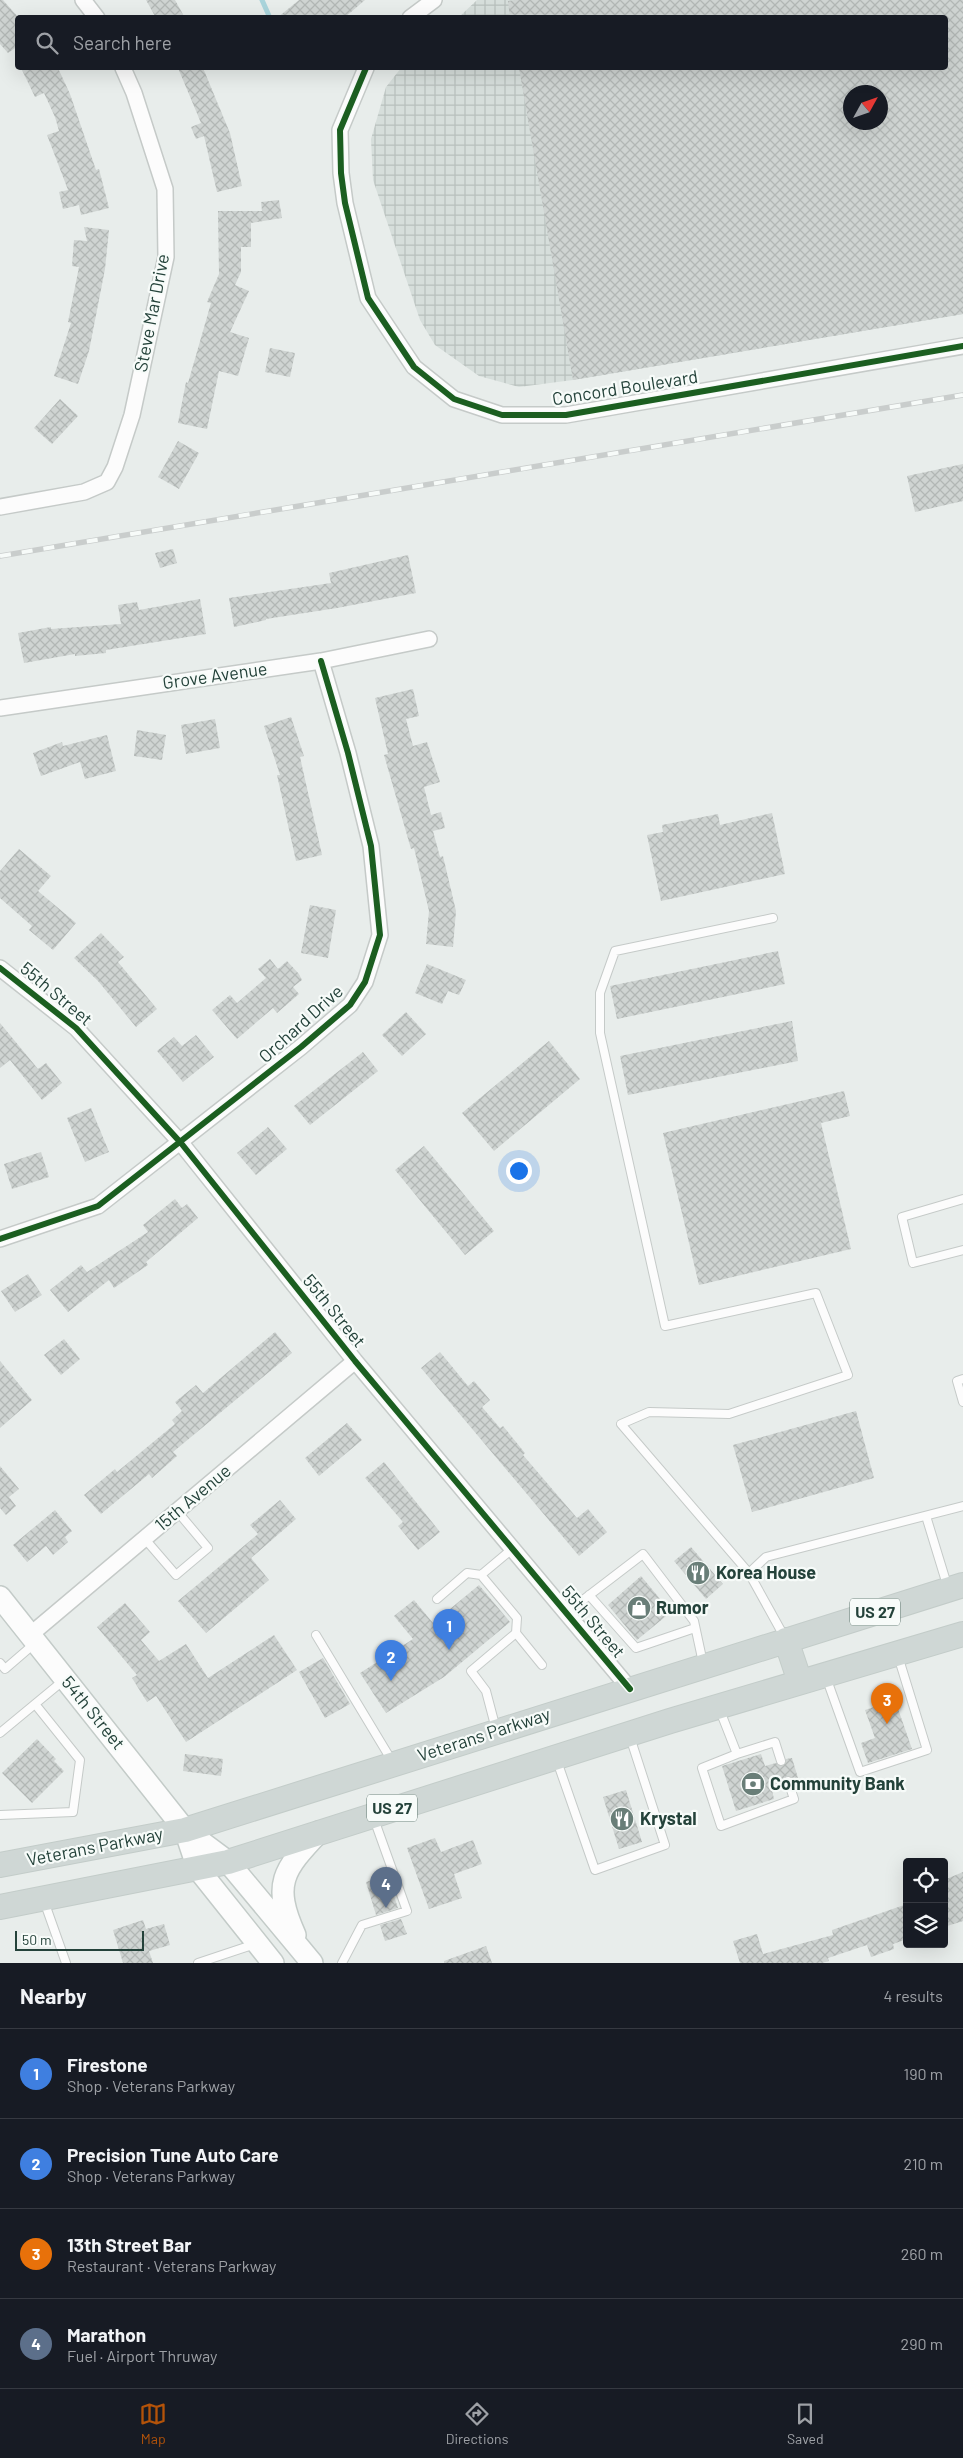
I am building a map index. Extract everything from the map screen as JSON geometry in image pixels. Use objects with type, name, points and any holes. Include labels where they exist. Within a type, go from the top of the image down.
[{"type":"main road","name":"Veterans Parkway","points":[[0,1865],[185,1830],[956,1587]]},
{"type":"main road","name":"54th Street","points":[[0,1597],[185,1830]]},
{"type":"main road","name":"US 27","points":[[0,1907],[228,1862],[718,1706],[963,1634]]},
{"type":"main road","points":[[786,1640],[800,1682]]},
{"type":"main road","points":[[185,1830],[228,1862],[307,1957]]},
{"type":"main road","points":[[185,1830],[198,1869],[273,1963]]},
{"type":"main road","points":[[307,1957],[283,1904],[283,1881],[292,1862],[319,1832]]},
{"type":"street","points":[[83,0],[95,15]]},
{"type":"street","points":[[414,15],[434,0]]},
{"type":"street","name":"Steve Mar Drive","points":[[0,507],[84,492],[107,482],[115,467],[132,415],[166,257],[165,189],[134,93],[124,70]]},
{"type":"street","name":"Concord Boulevard","points":[[365,70],[340,130],[341,173],[345,203],[368,298],[414,367],[454,399],[502,415],[566,415],[963,346]]},
{"type":"street","name":"Grove Avenue","points":[[0,708],[321,661],[429,639]]},
{"type":"street","name":"Orchard Drive","points":[[0,1239],[98,1206],[181,1143],[350,1005],[365,982],[380,935],[371,846],[348,753],[321,661]]},
{"type":"street","name":"55th Street","points":[[0,968],[76,1028],[181,1143],[354,1361],[630,1689]]},
{"type":"street","name":"15th Avenue","points":[[33,1638],[144,1538],[354,1361]]},
{"type":"lane","points":[[773,918],[616,951],[600,993],[600,1033],[665,1326],[816,1293],[848,1374],[729,1414],[650,1412],[621,1424],[749,1573],[786,1640]]},
{"type":"lane","points":[[963,1199],[902,1217],[913,1264],[963,1250]]},
{"type":"lane","points":[[963,1379],[957,1381],[963,1402]]},
{"type":"lane","points":[[749,1573],[766,1556],[963,1506]]},
{"type":"lane","points":[[144,1538],[176,1575],[208,1548],[177,1511]]},
{"type":"lane","points":[[926,1516],[956,1587]]},
{"type":"lane","points":[[437,1598],[467,1574],[481,1575],[512,1549]]},
{"type":"lane","points":[[566,1613],[643,1554],[694,1621],[704,1665]]},
{"type":"lane","points":[[481,1575],[517,1618],[516,1633],[542,1665]]},
{"type":"lane","points":[[589,1595],[636,1648],[696,1628]]},
{"type":"lane","points":[[496,1731],[486,1691],[471,1671],[516,1633]]},
{"type":"lane","points":[[316,1635],[394,1764]]},
{"type":"lane","points":[[2,1668],[33,1638]]},
{"type":"lane","points":[[826,1675],[860,1772],[927,1750],[897,1654]]},
{"type":"lane","points":[[0,1733],[66,1678]]},
{"type":"lane","points":[[0,1815],[73,1812],[80,1760],[36,1704]]},
{"type":"lane","points":[[718,1706],[737,1754]]},
{"type":"lane","points":[[556,1757],[594,1870],[665,1845],[629,1734]]},
{"type":"lane","points":[[781,1761],[775,1742],[702,1768],[721,1826],[794,1799],[788,1781]]},
{"type":"lane","points":[[342,1963],[362,1924],[407,1911],[373,1815]]},
{"type":"lane","points":[[43,1900],[66,1963]]},
{"type":"lane","points":[[198,1963],[257,1943]]},
{"type":"shaded area","points":[[477,0],[963,0],[963,314],[573,380],[519,387],[479,376],[435,345],[420,320],[373,180],[371,139],[386,87],[399,70],[948,70],[948,15],[461,15]]},
{"type":"building","points":[[0,0],[3,0],[16,15],[15,48],[8,53],[0,44]]},
{"type":"building","points":[[146,0],[175,0],[183,15],[154,15]]},
{"type":"building","points":[[299,0],[365,0],[348,15],[281,15]]},
{"type":"building","points":[[963,0],[963,314],[573,380],[519,70],[948,70],[948,15],[510,15],[508,1]]},
{"type":"building","points":[[22,70],[59,70],[70,94],[96,170],[99,169],[109,208],[81,215],[79,205],[63,209],[59,192],[68,190],[47,135],[59,131],[44,93],[35,97]]},
{"type":"building","points":[[179,70],[204,70],[230,133],[242,186],[217,192],[204,136],[196,139],[191,127],[201,123]]},
{"type":"building","points":[[279,200],[282,218],[251,223],[251,247],[241,247],[241,272],[235,285],[249,291],[230,332],[249,338],[238,376],[219,371],[207,429],[178,423],[186,382],[188,383],[211,303],[207,302],[219,274],[218,211],[262,211],[261,202]]},
{"type":"building","points":[[84,227],[109,230],[105,269],[89,351],[78,384],[54,376],[71,323],[68,322],[79,267],[72,266],[74,240],[87,241]]},
{"type":"building","points":[[270,348],[295,353],[290,377],[265,372]]},
{"type":"building","points":[[60,399],[78,416],[52,444],[34,428]]},
{"type":"building","points":[[178,441],[199,453],[179,489],[158,477]]},
{"type":"building","points":[[963,464],[963,501],[915,512],[907,476]]},
{"type":"building","points":[[173,549],[177,563],[160,568],[155,553]]},
{"type":"building","points":[[408,555],[416,593],[266,619],[234,627],[229,598],[331,583],[329,573]]},
{"type":"building","points":[[200,599],[206,634],[106,650],[106,653],[75,656],[75,654],[24,663],[18,633],[51,627],[51,629],[121,624],[118,605],[137,602],[139,610]]},
{"type":"building","points":[[413,689],[419,716],[406,719],[413,746],[427,742],[440,782],[424,787],[431,815],[441,812],[445,828],[433,831],[440,857],[443,856],[456,911],[453,947],[426,944],[429,911],[414,848],[411,849],[384,755],[388,754],[375,698]]},
{"type":"building","points":[[291,717],[304,756],[300,757],[322,855],[296,861],[277,775],[280,775],[264,726]]},
{"type":"building","points":[[215,719],[220,748],[186,754],[181,725]]},
{"type":"building","points":[[137,730],[166,735],[162,760],[134,756]]},
{"type":"building","points":[[107,735],[116,771],[85,779],[80,762],[41,776],[33,753],[62,742],[63,746]]},
{"type":"building","points":[[772,813],[785,874],[661,901],[647,835],[663,832],[662,825],[718,814],[720,825]]},
{"type":"building","points":[[19,849],[51,876],[38,891],[76,923],[53,950],[29,930],[32,926],[0,898],[0,871]]},
{"type":"building","points":[[310,905],[336,910],[328,958],[301,953]]},
{"type":"building","points":[[101,933],[124,957],[118,962],[157,1009],[136,1027],[98,981],[74,958]]},
{"type":"building","points":[[778,951],[785,984],[617,1019],[610,986]]},
{"type":"building","points":[[270,959],[278,969],[287,961],[299,974],[302,980],[293,987],[299,994],[277,1013],[273,1008],[237,1039],[212,1010],[230,995],[237,1003],[266,978],[258,969]]},
{"type":"building","points":[[427,964],[466,980],[459,995],[448,991],[442,1004],[415,993]]},
{"type":"building","points":[[406,1012],[426,1034],[402,1056],[382,1035]]},
{"type":"building","points":[[792,1021],[798,1061],[628,1095],[620,1056]]},
{"type":"building","points":[[0,1023],[38,1069],[46,1063],[62,1083],[42,1100],[10,1060],[0,1068]]},
{"type":"building","points":[[196,1035],[214,1057],[183,1082],[157,1051],[174,1037],[182,1046]]},
{"type":"building","points":[[549,1041],[580,1079],[494,1151],[462,1113]]},
{"type":"building","points":[[363,1052],[378,1071],[310,1125],[294,1106]]},
{"type":"building","points":[[844,1091],[850,1116],[821,1123],[851,1249],[699,1285],[663,1133]]},
{"type":"building","points":[[91,1108],[109,1152],[85,1162],[67,1118]]},
{"type":"building","points":[[268,1127],[287,1149],[256,1175],[237,1153]]},
{"type":"building","points":[[424,1146],[494,1231],[465,1255],[395,1170]]},
{"type":"building","points":[[41,1152],[49,1177],[12,1189],[4,1164]]},
{"type":"building","points":[[175,1199],[182,1208],[187,1204],[198,1218],[146,1262],[148,1265],[114,1288],[109,1280],[68,1312],[50,1290],[81,1265],[87,1272],[148,1232],[143,1225]]},
{"type":"building","points":[[28,1274],[42,1295],[15,1312],[1,1291]]},
{"type":"building","points":[[275,1332],[292,1353],[173,1452],[177,1456],[152,1478],[149,1474],[101,1514],[84,1495],[115,1469],[117,1472],[175,1424],[172,1420],[182,1411],[175,1402],[196,1385],[203,1393]]},
{"type":"building","points":[[64,1339],[80,1359],[61,1375],[44,1355]]},
{"type":"building","points":[[440,1352],[468,1386],[474,1381],[490,1400],[482,1407],[500,1428],[503,1426],[525,1453],[523,1455],[577,1518],[588,1509],[607,1532],[579,1556],[421,1368]]},
{"type":"building","points":[[0,1361],[32,1400],[0,1428]]},
{"type":"building","points":[[856,1411],[874,1478],[752,1512],[733,1445]]},
{"type":"building","points":[[347,1423],[362,1440],[319,1476],[305,1458]]},
{"type":"building","points":[[384,1462],[440,1532],[418,1550],[398,1526],[403,1522],[365,1478]]},
{"type":"building","points":[[0,1466],[19,1489],[9,1497],[16,1506],[6,1515],[0,1508]]},
{"type":"building","points":[[280,1500],[296,1519],[251,1558],[269,1580],[206,1633],[178,1601],[258,1534],[250,1525]]},
{"type":"building","points":[[55,1510],[72,1531],[65,1537],[68,1542],[53,1555],[46,1546],[27,1562],[13,1545]]},
{"type":"building","name":"Korea House","points":[[691,1547],[723,1584],[706,1599],[674,1561]]},
{"type":"building","name":"Rumor","points":[[641,1576],[671,1612],[637,1640],[608,1605]]},
{"type":"building","points":[[479,1585],[510,1622],[444,1677],[386,1713],[360,1673],[413,1639],[394,1616],[414,1600],[433,1623]]},
{"type":"building","points":[[125,1603],[150,1632],[141,1640],[159,1661],[186,1644],[208,1678],[274,1635],[297,1670],[186,1742],[156,1696],[147,1702],[132,1678],[137,1675],[97,1627]]},
{"type":"building","points":[[323,1658],[350,1704],[325,1718],[299,1672]]},
{"type":"building","points":[[895,1700],[912,1749],[868,1763],[861,1743],[875,1738],[865,1710]]},
{"type":"building","points":[[37,1739],[56,1759],[54,1761],[64,1771],[32,1803],[2,1773]]},
{"type":"building","points":[[185,1754],[223,1759],[221,1776],[183,1771]]},
{"type":"building","name":"Community Bank","points":[[761,1754],[765,1766],[776,1763],[782,1766],[786,1759],[792,1758],[798,1778],[793,1780],[787,1776],[784,1778],[783,1783],[771,1786],[774,1799],[736,1811],[722,1766]]},
{"type":"building","name":"Krystal","points":[[626,1790],[642,1842],[619,1849],[603,1797]]},
{"type":"building","points":[[435,1838],[441,1852],[473,1840],[482,1864],[454,1874],[462,1898],[429,1909],[407,1848]]},
{"type":"building","points":[[963,1872],[963,1921],[948,1926],[948,1903],[948,1878]]},
{"type":"building","points":[[387,1875],[398,1908],[376,1915],[366,1882]]},
{"type":"building","points":[[903,1905],[903,1940],[893,1944],[894,1949],[871,1957],[867,1945],[828,1958],[829,1961],[822,1963],[740,1963],[733,1941],[757,1934],[763,1954],[833,1935],[832,1930]]},
{"type":"building","points":[[401,1919],[407,1934],[385,1941],[380,1925]]},
{"type":"building","points":[[143,1920],[146,1929],[164,1924],[170,1945],[149,1951],[153,1963],[123,1963],[113,1930]]},
{"type":"building","points":[[486,1946],[492,1963],[444,1963],[444,1961]]},
{"type":"waterway","points":[[262,0],[269,15]]},
{"type":"railway","points":[[0,556],[963,395]]},
{"type":"cycle path","points":[[365,70],[340,130],[341,173],[345,203],[368,298],[414,367],[454,399],[502,415],[566,415],[963,346]]},
{"type":"cycle path","points":[[0,1239],[98,1206],[301,1047],[350,1005],[365,982],[380,935],[371,846],[348,753],[321,661]]},
{"type":"cycle path","points":[[0,968],[76,1028],[181,1143],[355,1361],[630,1689]]},
{"type":"place","name":"Korea House","points":[[698,1573]]},
{"type":"place","name":"Rumor","points":[[639,1608]]},
{"type":"place","name":"Firestone","points":[[449,1650]]},
{"type":"place","name":"Precision Tune Auto Care","points":[[391,1681]]},
{"type":"place","name":"13th Street Bar","points":[[887,1724]]},
{"type":"place","name":"Community Bank","points":[[753,1784]]},
{"type":"place","name":"Krystal","points":[[622,1819]]},
{"type":"place","name":"Marathon","points":[[386,1908]]}]
